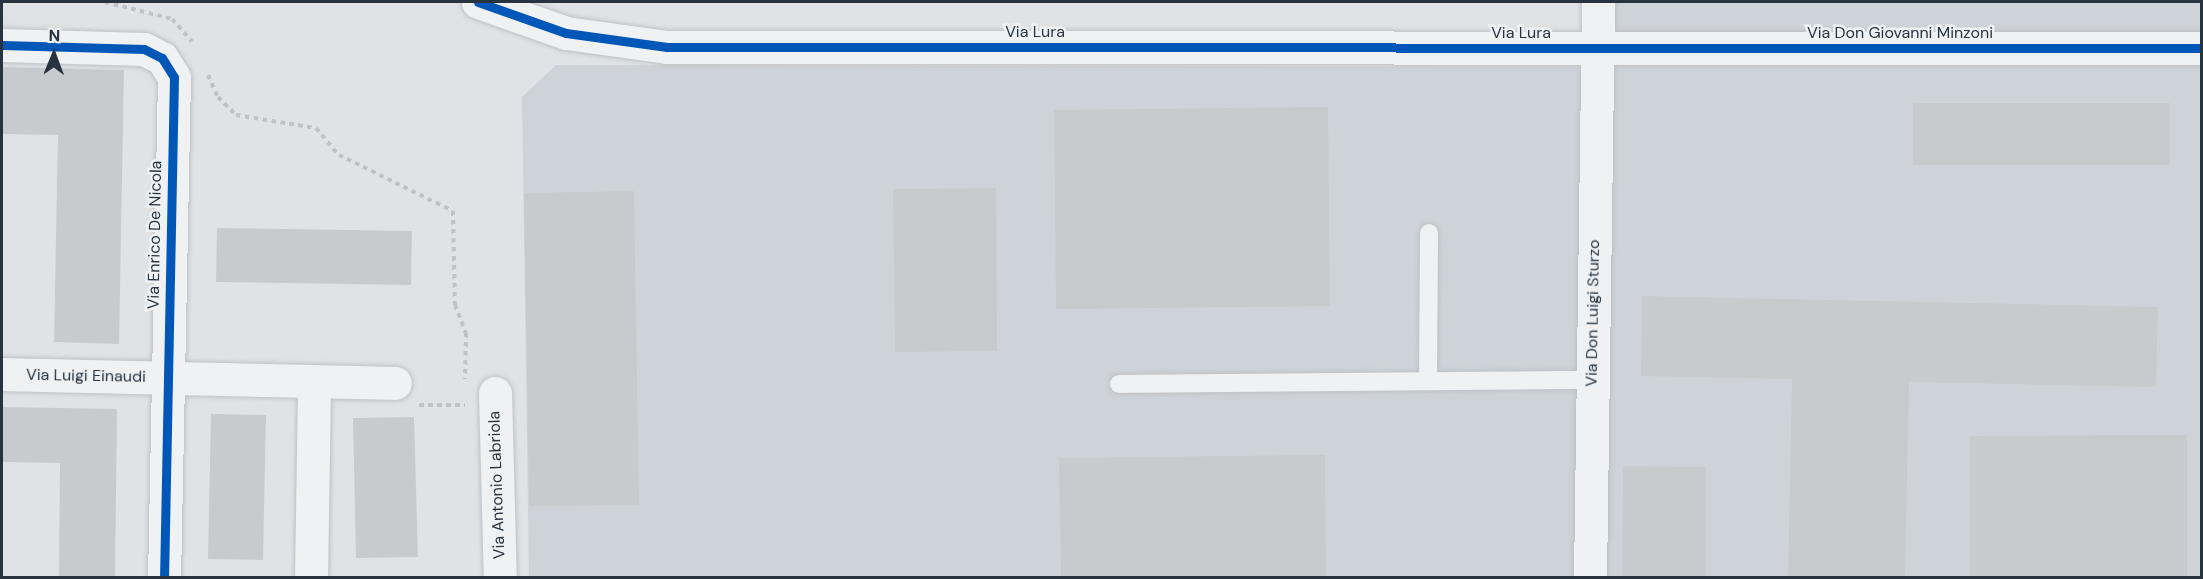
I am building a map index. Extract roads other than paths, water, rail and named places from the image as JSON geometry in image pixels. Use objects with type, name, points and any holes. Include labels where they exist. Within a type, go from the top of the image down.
[{"type":"street","name":"Via Lura","points":[[478,2],[566,33],[667,47],[1599,48]]},
{"type":"street","name":"Via Don Luigi Sturzo","points":[[1590,578],[1598,2]]},
{"type":"street","name":"Via Enrico De Nicola","points":[[2,45],[144,49],[162,58],[174,76],[164,578]]},
{"type":"street","name":"Via Don Giovanni Minzoni","points":[[1599,48],[2202,48]]},
{"type":"street","name":"Via Luigi Einaudi","points":[[2,374],[395,383]]},
{"type":"street","points":[[311,578],[314,381]]},
{"type":"street","name":"Via Antonio Labriola","points":[[480,393],[500,578]]},
{"type":"lane","points":[[1428,381],[1429,233]]},
{"type":"lane","points":[[1119,384],[1591,380]]}]
